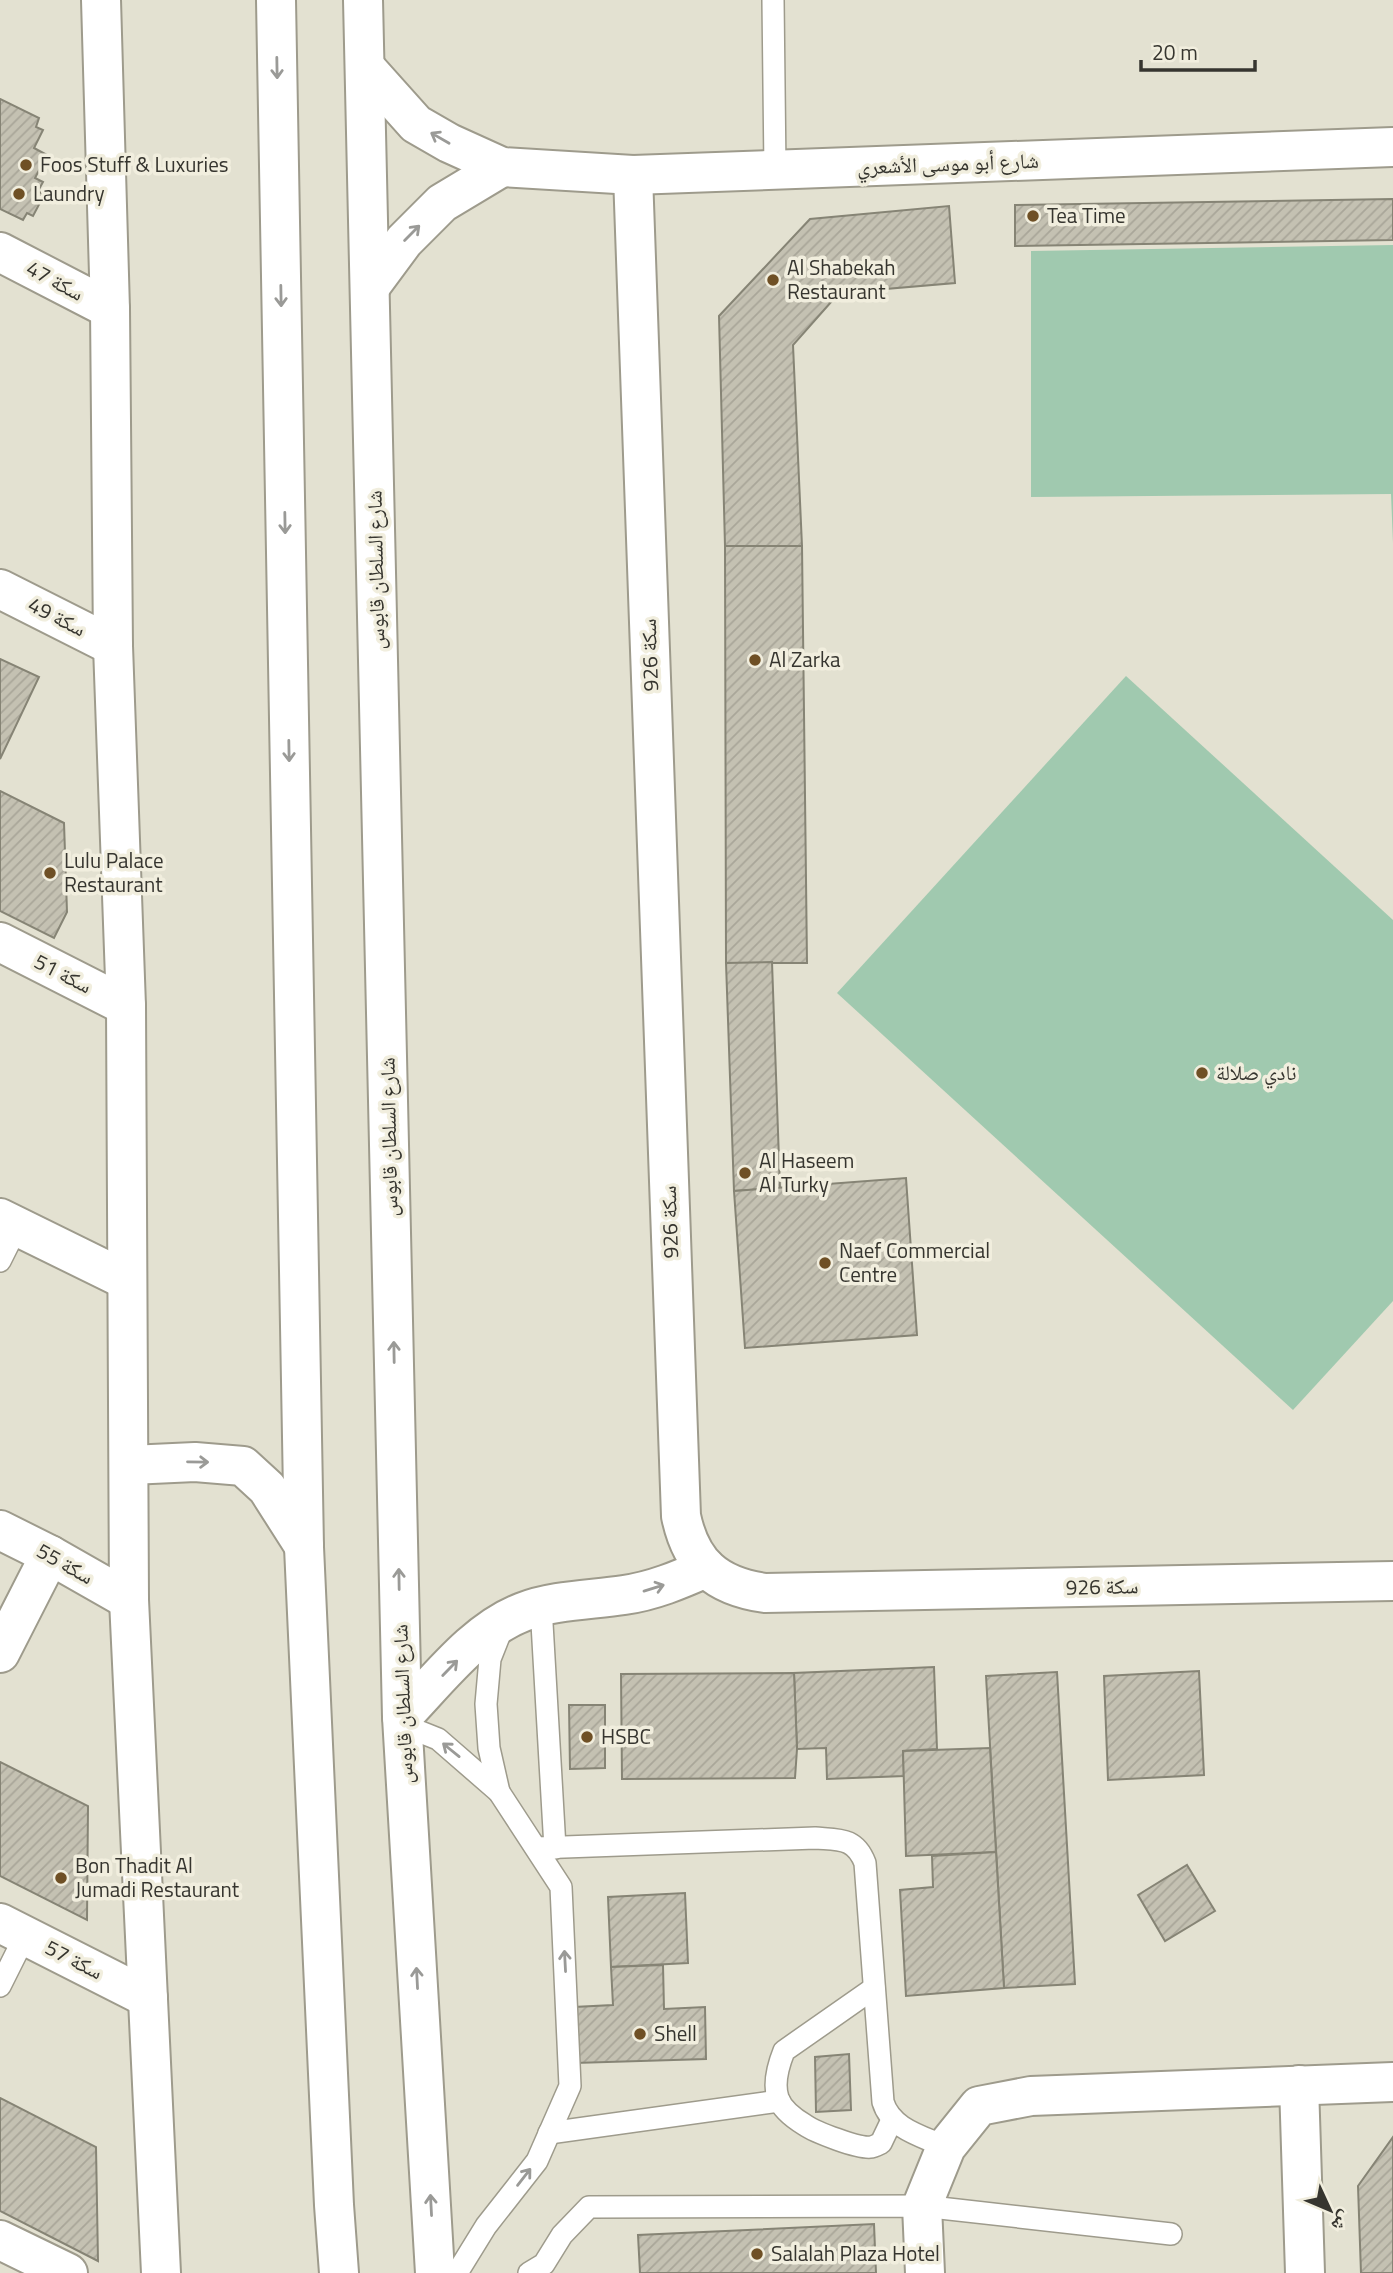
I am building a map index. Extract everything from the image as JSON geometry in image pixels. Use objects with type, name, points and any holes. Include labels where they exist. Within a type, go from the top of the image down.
[{"type":"main road","points":[[100,0],[110,309],[113,646],[126,1006],[129,1600],[162,2273]]},
{"type":"main road","points":[[276,0],[304,1546],[339,2273]]},
{"type":"main road","name":"شارع السلطان قابوس","points":[[363,0],[402,1721],[435,2273]]},
{"type":"main road","name":"شارع أبو موسى الأشعري","points":[[365,67],[416,124],[449,143],[502,167],[633,175],[1393,147]]},
{"type":"main road","points":[[370,287],[404,241],[442,203],[502,167]]},
{"type":"main road","name":"سكة 926","points":[[633,175],[681,1516],[693,1553],[723,1581],[743,1590],[765,1593],[1393,1581]]},
{"type":"main road","name":"سكة 47","points":[[0,252],[110,309]]},
{"type":"main road","name":"سكة 49","points":[[0,589],[113,646]]},
{"type":"main road","name":"سكة 51","points":[[0,942],[126,1006]]},
{"type":"main road","points":[[8,1223],[126,1280]]},
{"type":"main road","points":[[130,1465],[195,1462],[243,1466],[267,1489],[304,1546]]},
{"type":"main road","name":"سكة 55","points":[[0,1530],[129,1600]]},
{"type":"main road","points":[[0,1653],[50,1555]]},
{"type":"main road","points":[[402,1721],[477,1640],[505,1620],[541,1606],[627,1595],[652,1589],[706,1568]]},
{"type":"main road","name":"سكة 57","points":[[12,1930],[148,1998]]},
{"type":"main road","points":[[925,2273],[922,2206],[946,2147],[979,2106],[1031,2096],[1393,2082]]},
{"type":"main road","points":[[1299,2085],[1305,2273]]},
{"type":"main road","points":[[0,2239],[61,2271]]},
{"type":"lane","points":[[773,0],[775,170]]},
{"type":"lane","points":[[0,1261],[8,1223]]},
{"type":"lane","points":[[541,1606],[546,1848]]},
{"type":"lane","points":[[499,1792],[489,1748],[486,1704],[490,1659],[505,1620]]},
{"type":"lane","points":[[402,1721],[438,1739],[499,1792],[546,1848],[561,1887],[570,2086],[537,2161],[486,2226],[457,2273]]},
{"type":"lane","points":[[546,1848],[801,1839],[845,1840],[860,1850],[865,1863],[883,2102],[892,2120],[946,2147]]},
{"type":"lane","points":[[0,1986],[12,1930]]},
{"type":"lane","points":[[874,1988],[784,2051],[778,2065],[776,2084],[779,2101],[807,2127],[862,2147],[881,2143],[892,2120]]},
{"type":"lane","points":[[549,2133],[779,2101]]},
{"type":"lane","points":[[537,2269],[562,2235],[589,2207],[922,2206],[1171,2234]]},
{"type":"green space","points":[[1393,245],[1393,543],[1391,494],[1031,497],[1031,251]]},
{"type":"green space","points":[[1126,676],[1393,920],[1393,1301],[1293,1410],[837,993]]},
{"type":"building","points":[[0,99],[39,118],[36,127],[43,130],[34,148],[47,155],[35,178],[43,182],[38,191],[44,195],[33,216],[27,213],[23,220],[0,209]]},
{"type":"building","points":[[1393,199],[1393,240],[1015,246],[1015,205]]},
{"type":"building","points":[[949,206],[955,283],[839,293],[793,345],[802,546],[725,546],[719,316],[810,219]]},
{"type":"building","points":[[725,546],[802,546],[807,963],[726,963]]},
{"type":"building","points":[[0,659],[39,677],[0,759]]},
{"type":"building","points":[[0,791],[64,823],[67,912],[54,938],[0,911]]},
{"type":"building","points":[[772,962],[780,1188],[734,1191],[726,963]]},
{"type":"building","name":"Naef Commercial Centre","points":[[906,1178],[917,1335],[745,1348],[734,1191]]},
{"type":"building","points":[[934,1667],[937,1749],[903,1751],[904,1776],[827,1779],[826,1748],[797,1749],[794,1673]]},
{"type":"building","points":[[1199,1671],[1204,1775],[1108,1780],[1104,1676]]},
{"type":"building","points":[[1057,1672],[1075,1984],[1004,1988],[986,1676]]},
{"type":"building","points":[[794,1673],[797,1749],[795,1778],[622,1779],[621,1674]]},
{"type":"building","name":"HSBC","points":[[569,1705],[605,1705],[605,1768],[570,1769]]},
{"type":"building","points":[[990,1748],[996,1852],[906,1856],[903,1751]]},
{"type":"building","points":[[0,1762],[88,1806],[87,1920],[0,1876]]},
{"type":"building","points":[[996,1852],[1004,1988],[906,1996],[900,1890],[933,1887],[932,1856]]},
{"type":"building","points":[[1187,1865],[1215,1911],[1165,1941],[1138,1895]]},
{"type":"building","points":[[685,1893],[688,1963],[611,1967],[608,1897]]},
{"type":"building","name":"Shell","points":[[663,1965],[664,2009],[705,2007],[706,2059],[575,2063],[574,2007],[613,2005],[611,1967]]},
{"type":"building","points":[[849,2054],[851,2110],[816,2112],[815,2057]]},
{"type":"building","points":[[0,2098],[96,2147],[98,2261],[0,2211]]},
{"type":"building","points":[[1393,2137],[1393,2273],[1361,2273],[1358,2186]]},
{"type":"building","name":"Salalah Plaza Hotel","points":[[874,2224],[876,2273],[640,2273],[638,2235]]},
{"type":"place","name":"Foos Stuff & Luxuries","points":[[26,165]]},
{"type":"place","name":"Laundry","points":[[19,194]]},
{"type":"place","name":"Tea Time","points":[[1033,216]]},
{"type":"place","name":"Al Shabekah Restaurant","points":[[773,280]]},
{"type":"place","name":"Al Zarka","points":[[755,660]]},
{"type":"place","name":"Lulu Palace Restaurant","points":[[50,873]]},
{"type":"place","name":"نادي صلالة","points":[[1202,1073]]},
{"type":"place","name":"Al Haseem Al Turky","points":[[745,1173]]},
{"type":"place","name":"Naef Commercial Centre","points":[[825,1263]]},
{"type":"place","name":"HSBC","points":[[587,1737]]},
{"type":"place","name":"Bon Thadit Al Jumadi Restaurant","points":[[61,1878]]},
{"type":"place","name":"Shell","points":[[640,2034]]},
{"type":"place","name":"Salalah Plaza Hotel","points":[[757,2254]]}]
